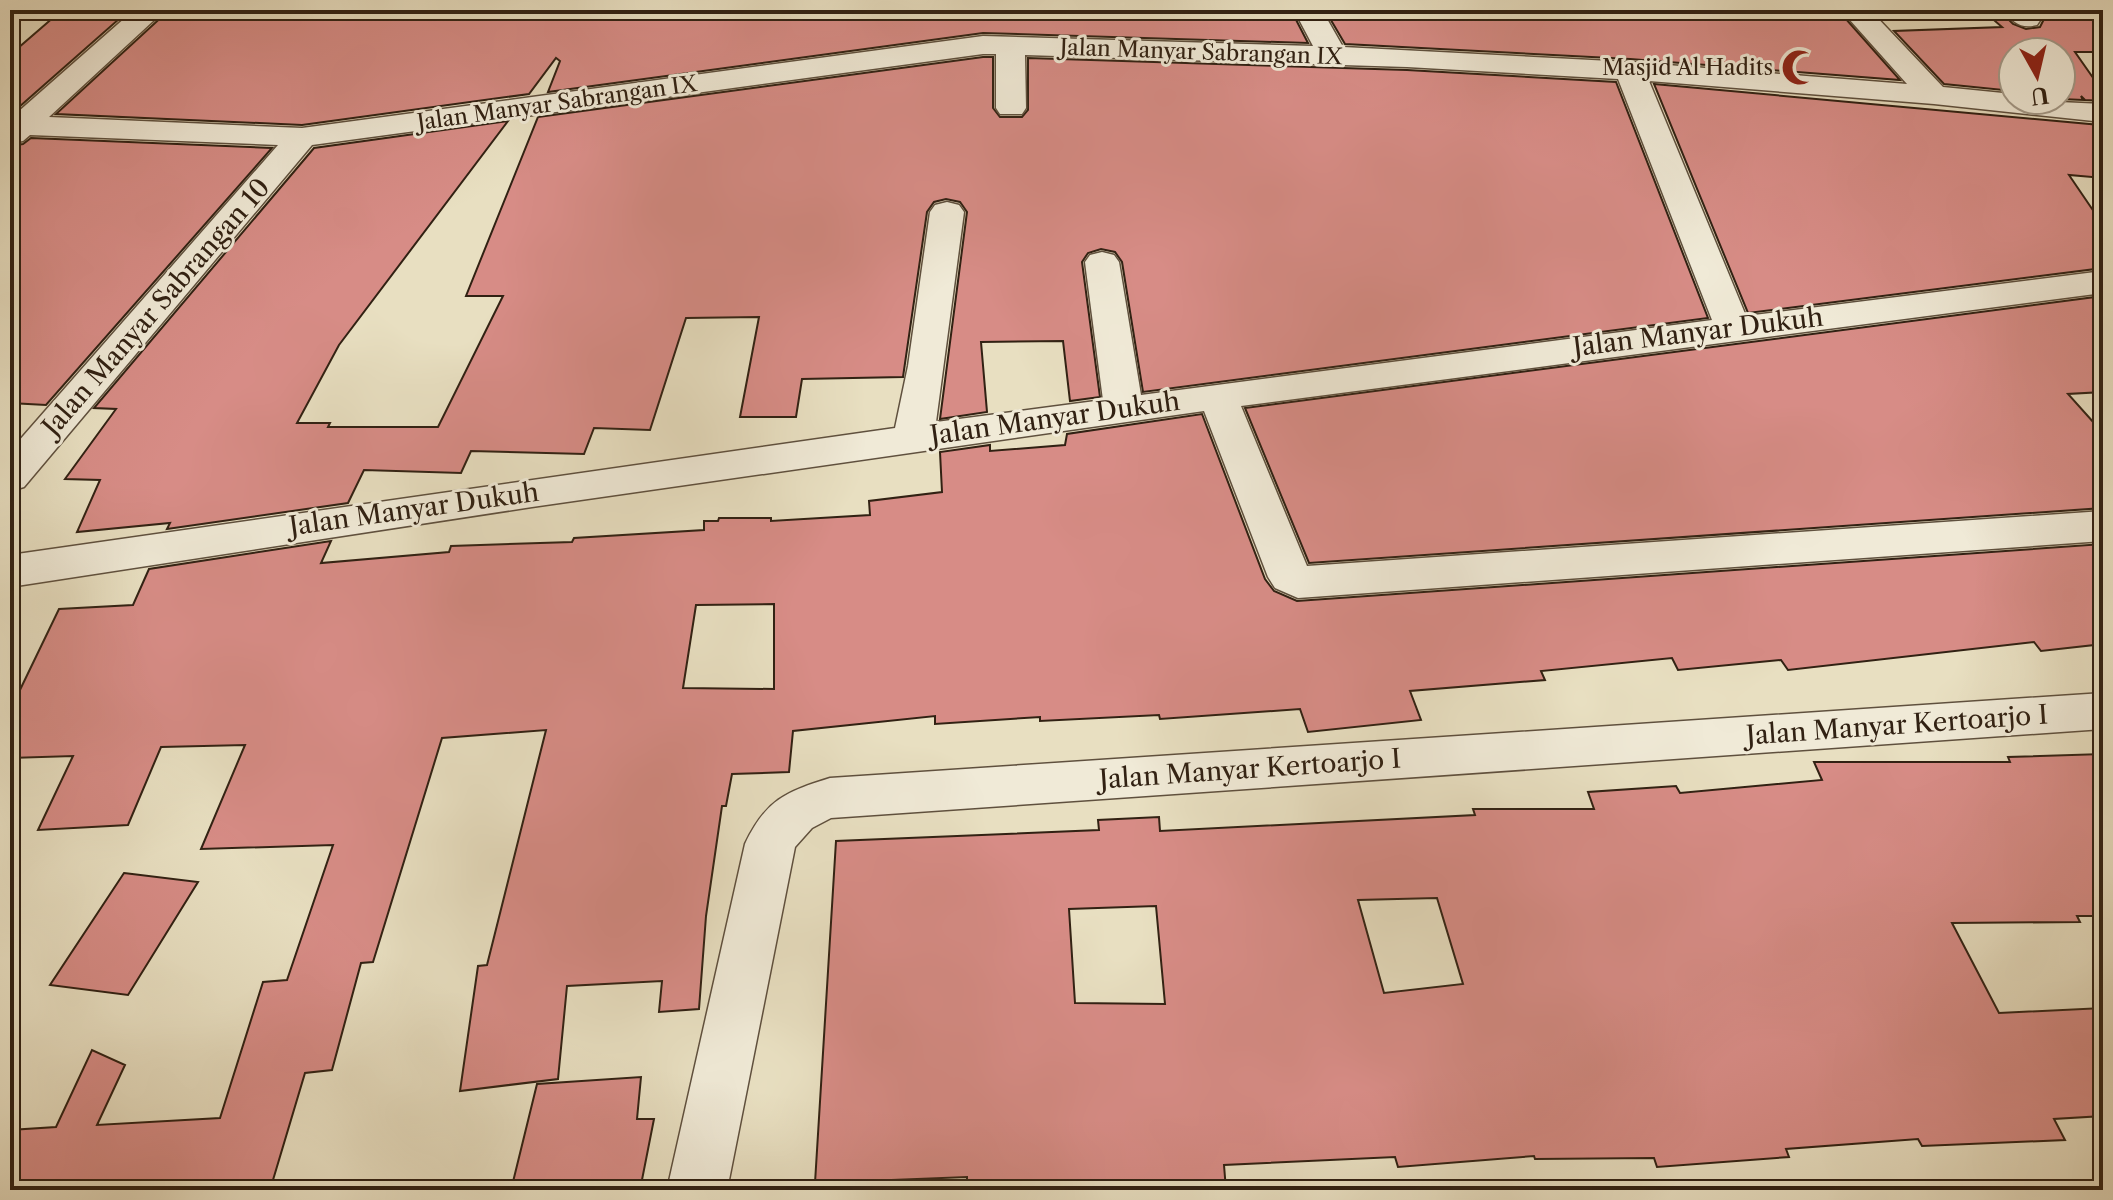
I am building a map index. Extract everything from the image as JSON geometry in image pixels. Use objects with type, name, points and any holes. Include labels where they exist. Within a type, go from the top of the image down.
[{"type":"street","points":[[16,130],[151,10]]},
{"type":"street","points":[[1308,10],[1333,56]]},
{"type":"street","points":[[1855,10],[1934,95]]},
{"type":"street","points":[[989,37],[1011,108]]},
{"type":"street","name":"Jalan Manyar Sabrangan IX","points":[[16,130],[302,137],[989,37],[1630,71],[1934,95],[2103,113]]},
{"type":"street","points":[[1630,71],[1733,328]]},
{"type":"street","name":"Jalan Manyar Sabrangan 10","points":[[10,477],[302,137]]},
{"type":"street","points":[[913,438],[927,366],[947,212]]},
{"type":"street","points":[[1102,262],[1124,409]]},
{"type":"street","name":"Jalan Manyar Dukuh","points":[[10,571],[913,438],[1733,328],[2103,282]]},
{"type":"street","points":[[1218,396],[1290,577],[1298,582],[2103,526]]},
{"type":"street","name":"Jalan Manyar Kertoarjo I","points":[[697,1190],[770,844],[781,822],[802,806],[846,797],[2103,711]]},
{"type":"building","points":[[62,10],[127,12],[10,115],[10,55]]},
{"type":"building","points":[[1291,10],[1308,43],[983,33],[548,92],[560,61],[556,58],[529,94],[302,125],[56,114],[167,12]]},
{"type":"building","points":[[1325,10],[1838,10],[1900,80],[1630,59],[1345,44]]},
{"type":"building","points":[[1987,14],[2003,14],[2013,24],[2026,29],[2040,27],[2044,19],[2041,14],[2103,15],[2103,52],[2077,52],[2077,36],[1997,36],[1997,89],[1944,84],[1894,31],[2002,27]]},
{"type":"building","points":[[2077,55],[2103,92],[2103,101],[2085,100],[2081,96],[2083,100],[2077,100]]},
{"type":"building","points":[[993,57],[993,108],[1000,117],[1022,117],[1028,110],[1028,58],[1407,70],[1616,82],[1708,318],[1143,392],[1122,262],[1115,252],[1101,249],[1088,253],[1082,262],[1100,397],[1070,401],[1063,341],[981,342],[987,412],[940,419],[967,212],[960,202],[946,199],[934,202],[927,212],[903,377],[802,379],[796,417],[740,417],[759,317],[686,318],[650,430],[594,428],[584,454],[471,451],[461,473],[364,470],[348,503],[167,529],[170,523],[77,532],[100,480],[65,479],[116,409],[94,408],[314,148],[508,121],[339,345],[297,423],[330,423],[328,427],[438,427],[503,296],[466,296],[538,117]]},
{"type":"building","points":[[1654,84],[2100,125],[2103,178],[2069,175],[2103,225],[2103,268],[1748,313]]},
{"type":"building","points":[[31,138],[272,148],[46,405],[10,403],[10,146],[23,144]]},
{"type":"building","points":[[2103,296],[2103,392],[2068,394],[2103,433],[2103,508],[1309,563],[1245,408]]},
{"type":"building","points":[[1202,414],[1265,579],[1274,591],[1297,601],[2103,544],[2103,644],[2041,651],[2034,642],[1788,670],[1781,660],[1678,670],[1672,658],[1541,671],[1545,680],[1410,691],[1421,720],[1308,732],[1300,709],[1160,719],[1159,715],[1040,721],[1040,717],[935,724],[935,716],[793,731],[789,772],[732,774],[726,806],[722,806],[706,916],[699,1009],[659,1012],[662,981],[567,986],[558,1079],[460,1091],[478,966],[487,965],[546,730],[442,738],[373,962],[361,963],[332,1070],[305,1073],[270,1190],[10,1190],[10,1130],[56,1127],[92,1050],[125,1065],[97,1125],[220,1118],[263,982],[287,980],[333,845],[201,849],[245,745],[161,747],[128,825],[38,830],[73,756],[10,758],[10,695],[18,694],[59,609],[133,605],[149,569],[331,541],[321,563],[449,552],[451,546],[572,542],[574,538],[704,530],[704,521],[718,521],[719,518],[771,518],[771,521],[870,515],[869,501],[942,492],[940,452],[990,445],[990,451],[1065,445],[1067,434]],"holes":[[[774,604],[774,689],[683,688],[696,605]]]},
{"type":"building","points":[[2103,754],[2103,916],[2077,916],[2080,922],[1952,923],[1999,1013],[2103,1008],[2103,1116],[2054,1119],[2065,1140],[1922,1146],[1918,1139],[1786,1149],[1789,1157],[1657,1167],[1654,1158],[1535,1159],[1534,1156],[1398,1167],[1395,1157],[1224,1165],[1226,1190],[1110,1190],[1110,1184],[967,1182],[967,1177],[815,1183],[836,841],[1099,830],[1098,820],[1159,817],[1160,831],[1475,815],[1473,809],[1594,809],[1588,792],[1676,786],[1680,793],[1822,780],[1814,762],[2010,762],[2008,757]],"holes":[[[1437,898],[1463,984],[1384,993],[1358,900]],[[1156,906],[1165,1004],[1075,1003],[1069,909]]]},
{"type":"building","points":[[124,873],[198,882],[128,995],[50,985]]},
{"type":"building","points":[[641,1077],[637,1119],[654,1119],[640,1190],[511,1190],[537,1084]]},
{"type":"place","name":"Masjid Al Hadits","points":[[1799,67]]}]
